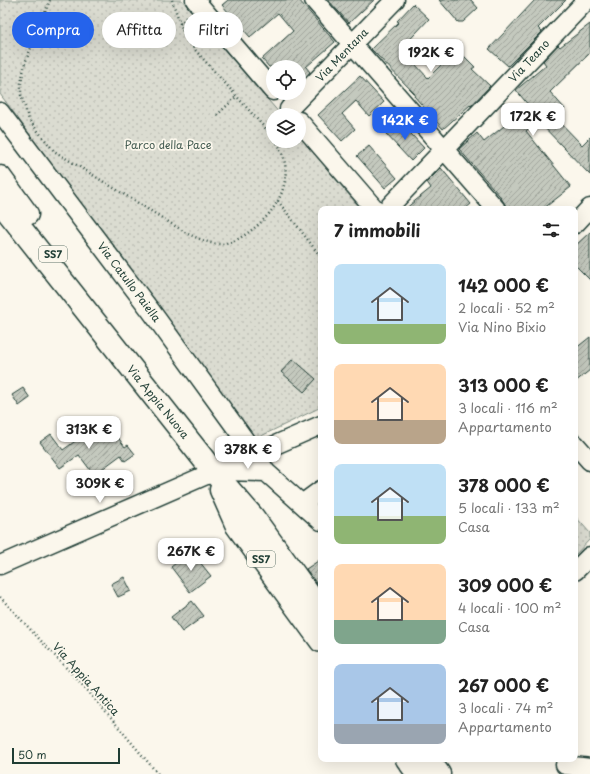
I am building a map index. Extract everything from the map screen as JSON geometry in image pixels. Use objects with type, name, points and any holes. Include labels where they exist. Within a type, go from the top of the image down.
[{"type":"main road","name":"Via Appia Nuova","points":[[0,177],[26,212],[104,333]]},
{"type":"main road","name":"Via Appia Nuova","points":[[0,202],[212,471],[253,517],[318,608]]},
{"type":"main road","name":"Via Appia Nuova","points":[[212,471],[237,526],[318,638]]},
{"type":"main road","points":[[409,762],[418,774]]},
{"type":"main road","points":[[430,762],[439,774]]},
{"type":"street","points":[[314,0],[493,206]]},
{"type":"street","name":"Via Mentana","points":[[300,108],[352,44],[395,0]]},
{"type":"street","name":"Via Teano","points":[[390,206],[587,0]]},
{"type":"street","points":[[198,1],[266,83]]},
{"type":"street","points":[[281,100],[288,108]]},
{"type":"street","name":"Via Catullo Paiella","points":[[0,112],[151,311],[255,454],[266,472],[318,518]]},
{"type":"street","points":[[306,129],[372,206]]},
{"type":"street","points":[[578,221],[590,208]]},
{"type":"street","points":[[0,565],[212,471],[318,426]]},
{"type":"street","points":[[578,448],[590,462]]},
{"type":"street","points":[[212,471],[266,472]]},
{"type":"street","points":[[302,504],[318,492]]},
{"type":"street","points":[[578,568],[590,556]]},
{"type":"street","points":[[567,766],[590,768]]},
{"type":"path","points":[[45,12],[50,0]]},
{"type":"path","points":[[172,0],[184,36],[202,60],[266,128]]},
{"type":"path","points":[[31,48],[24,67],[21,83],[21,95],[29,120],[54,151],[188,234],[213,244],[228,243],[248,233],[272,212],[284,188],[286,173],[284,158],[279,148]]},
{"type":"path","points":[[217,115],[237,96]]},
{"type":"path","points":[[278,201],[318,253]]},
{"type":"path","name":"Via Appia Antica","points":[[0,597],[88,691],[158,774]]},
{"type":"green space","name":"Parco della Pace","points":[[0,0],[182,0],[192,12],[184,12],[184,48],[223,48],[266,98],[266,100],[268,100],[275,108],[266,108],[266,148],[306,148],[306,144],[358,206],[318,206],[318,408],[255,439],[0,94]]},
{"type":"green space","points":[[578,519],[590,533],[590,539],[578,552]]},
{"type":"building","points":[[228,0],[299,0],[335,42],[306,67],[306,60],[266,60],[266,64],[262,59],[293,31],[278,13],[250,37],[243,29],[243,12],[228,12],[222,5]]},
{"type":"building","points":[[328,0],[374,0],[349,23]]},
{"type":"building","points":[[439,0],[471,0],[478,8],[463,22],[458,22]]},
{"type":"building","points":[[535,0],[566,0],[538,28],[542,32],[508,66],[489,49]]},
{"type":"building","points":[[413,4],[429,19],[401,49],[428,78],[457,49],[475,67],[472,69],[490,86],[471,106],[470,105],[443,129],[414,96],[415,94],[371,49],[399,22],[397,21]]},
{"type":"building","points":[[590,24],[590,53],[550,92],[565,109],[555,117],[582,145],[590,137],[590,175],[538,121],[526,131],[571,187],[547,206],[506,206],[499,195],[459,149],[477,133],[484,142],[529,106],[516,90],[546,65],[543,61],[558,45],[560,47]]},
{"type":"building","points":[[306,67],[310,72],[306,76]]},
{"type":"building","points":[[360,76],[384,102],[369,116],[356,101],[342,114],[355,129],[342,141],[318,115]]},
{"type":"building","points":[[399,121],[424,148],[411,161],[386,134]]},
{"type":"building","points":[[369,146],[397,178],[385,188],[357,156]]},
{"type":"building","points":[[441,168],[471,204],[469,206],[409,206],[431,188],[427,182]]},
{"type":"building","points":[[590,232],[590,280],[578,268],[578,243]]},
{"type":"building","points":[[590,337],[590,370],[578,380],[578,347]]},
{"type":"building","points":[[293,359],[316,379],[304,392],[281,372]]},
{"type":"building","points":[[23,388],[30,398],[19,406],[12,395]]},
{"type":"building","points":[[96,426],[105,438],[114,432],[125,447],[128,445],[135,454],[125,461],[121,455],[94,475],[79,455],[60,468],[40,442],[51,434],[63,450]]},
{"type":"building","points":[[191,551],[211,576],[190,592],[171,567]]},
{"type":"building","points":[[318,561],[318,586],[306,569]]},
{"type":"building","points":[[124,577],[131,591],[118,597],[111,584]]},
{"type":"building","points":[[192,601],[204,616],[182,632],[171,617]]}]
